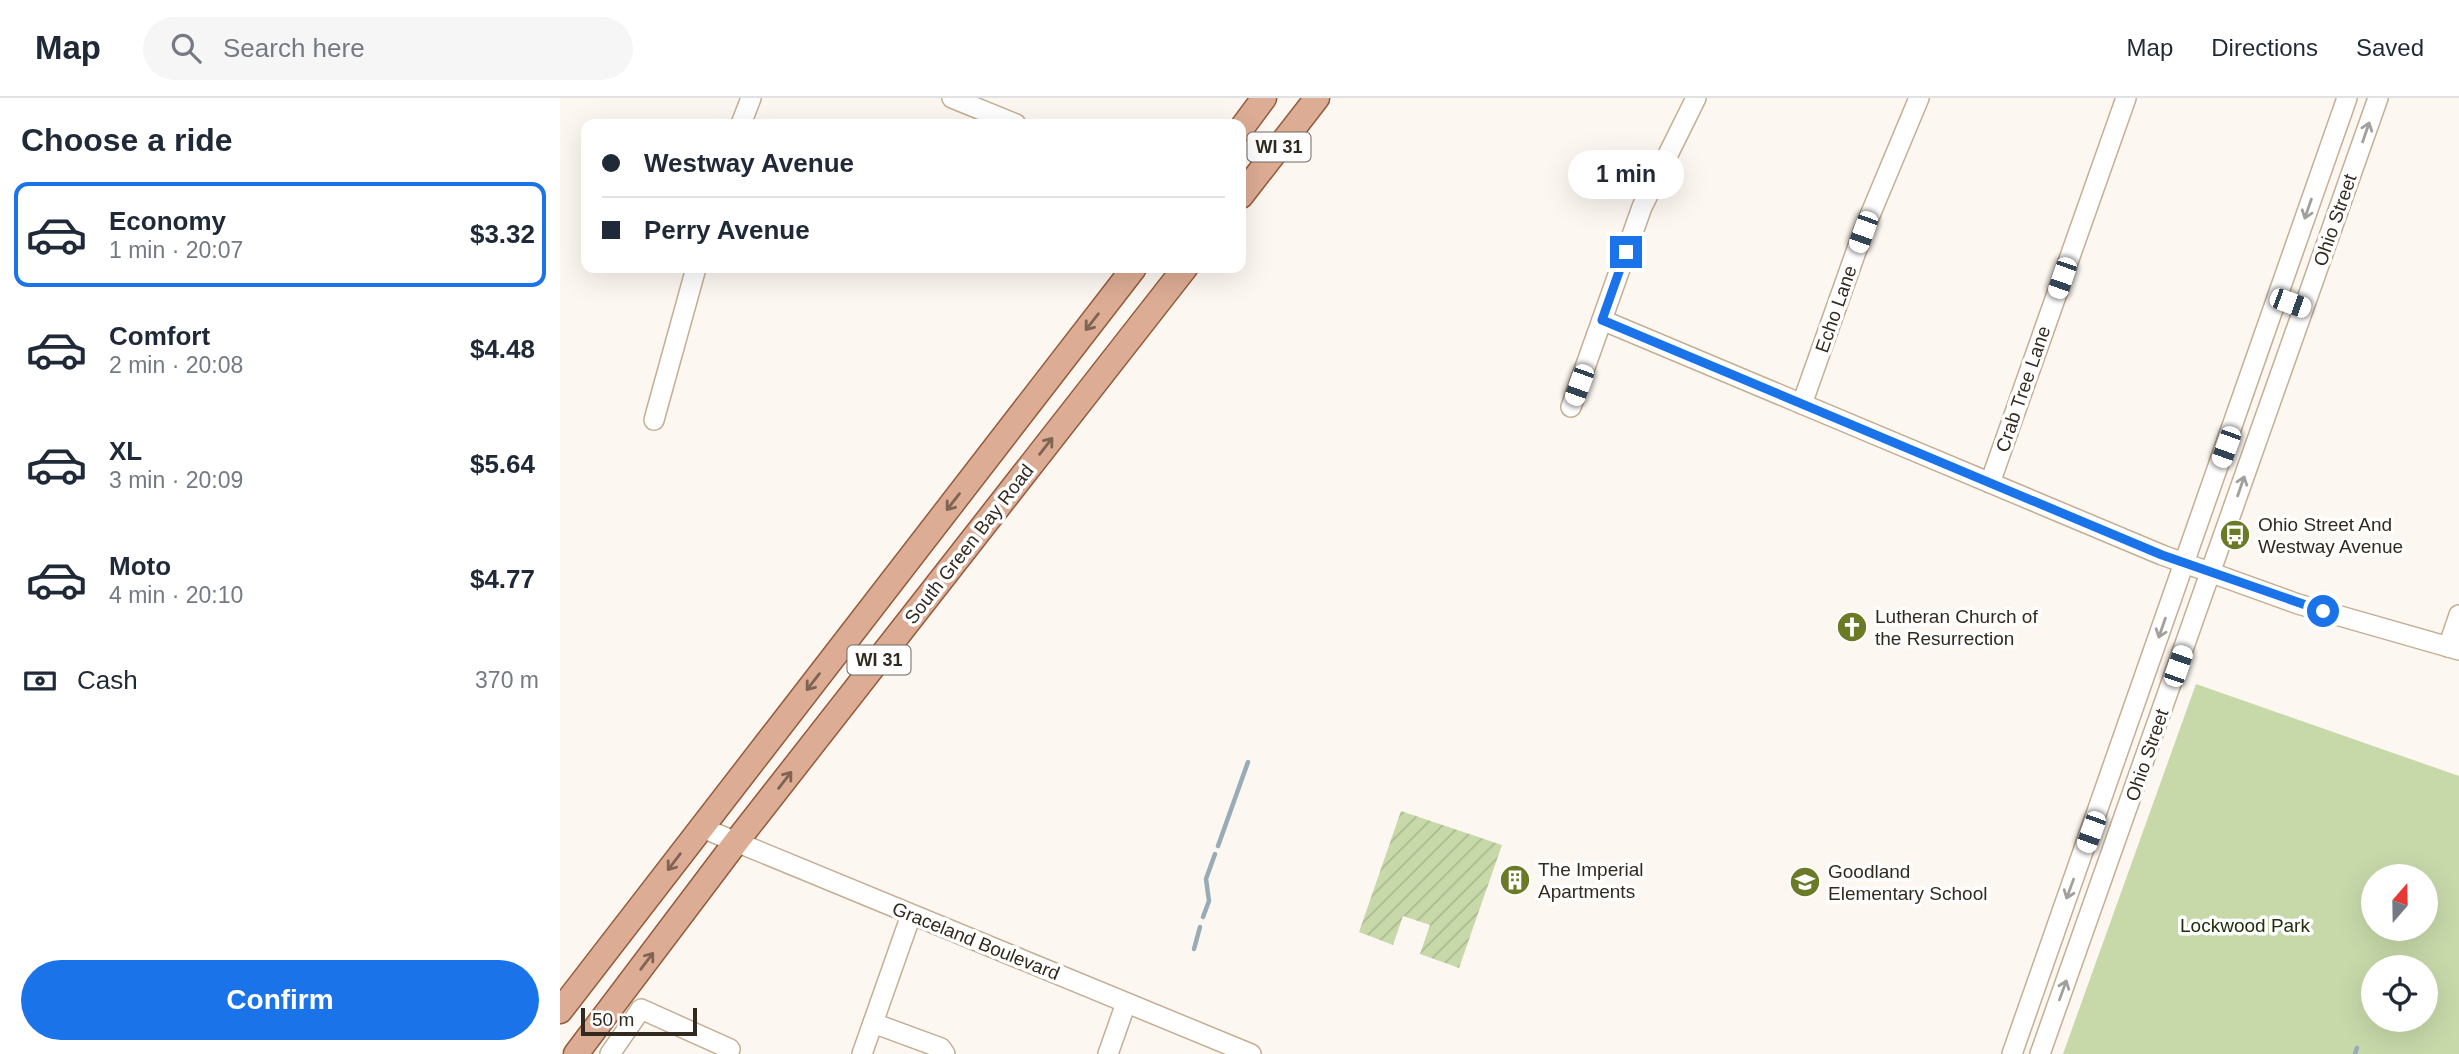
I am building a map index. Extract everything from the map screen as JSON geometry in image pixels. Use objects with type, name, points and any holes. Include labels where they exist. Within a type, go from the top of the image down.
[{"type":"main road","name":"WI 31","points":[[1246,121],[1264,98]]},
{"type":"main road","name":"WI 31","points":[[1246,190],[1317,98]]},
{"type":"main road","name":"South Green Bay Road","points":[[560,1011],[1129,273]]},
{"type":"main road","name":"South Green Bay Road","points":[[576,1054],[632,1001],[736,842],[1181,273]]},
{"type":"street","points":[[743,119],[751,98]]},
{"type":"street","points":[[952,98],[1004,119]]},
{"type":"street","points":[[1571,407],[1642,207],[1696,98]]},
{"type":"street","name":"Echo Lane","points":[[1802,404],[1863,232],[1919,98]]},
{"type":"street","name":"Crab Tree Lane","points":[[1990,483],[2126,98]]},
{"type":"street","name":"Ohio Street","points":[[2012,1054],[2347,98]]},
{"type":"street","name":"Ohio Street","points":[[2040,1054],[2378,98]]},
{"type":"street","points":[[654,420],[695,273]]},
{"type":"street","points":[[2277,298],[2304,308]]},
{"type":"street","points":[[1602,320],[2185,564],[2298,604],[2453,649],[2459,615]]},
{"type":"street","name":"Graceland Boulevard","points":[[701,827],[1251,1054]]},
{"type":"street","points":[[862,1054],[911,915]]},
{"type":"street","points":[[610,1054],[632,1001],[730,1049],[728,1054]]},
{"type":"street","points":[[1108,1054],[1126,1003]]},
{"type":"street","points":[[873,1023],[941,1048],[945,1054]]},
{"type":"green space","name":"Lockwood Park","points":[[2196,684],[2459,776],[2459,1054],[2063,1054]]},
{"type":"green space","points":[[1401,811],[1502,845],[1459,968],[1420,954],[1430,925],[1403,916],[1393,945],[1359,932]]},
{"type":"waterway","points":[[1218,846],[1248,762]]},
{"type":"waterway","points":[[1203,917],[1209,901],[1206,879],[1215,854]]},
{"type":"waterway","points":[[1194,949],[1200,927]]},
{"type":"waterway","points":[[2355,1054],[2357,1048]]},
{"type":"place","name":"Ohio Street And Westway Avenue","points":[[2235,535]]},
{"type":"place","name":"Lutheran Church of the Resurrection","points":[[1852,627]]},
{"type":"place","name":"The Imperial Apartments","points":[[1515,880]]},
{"type":"place","name":"Goodland Elementary School","points":[[1805,882]]},
{"type":"route","points":[[1626,252],[1602,320],[2162,555],[2323,611]]}]
